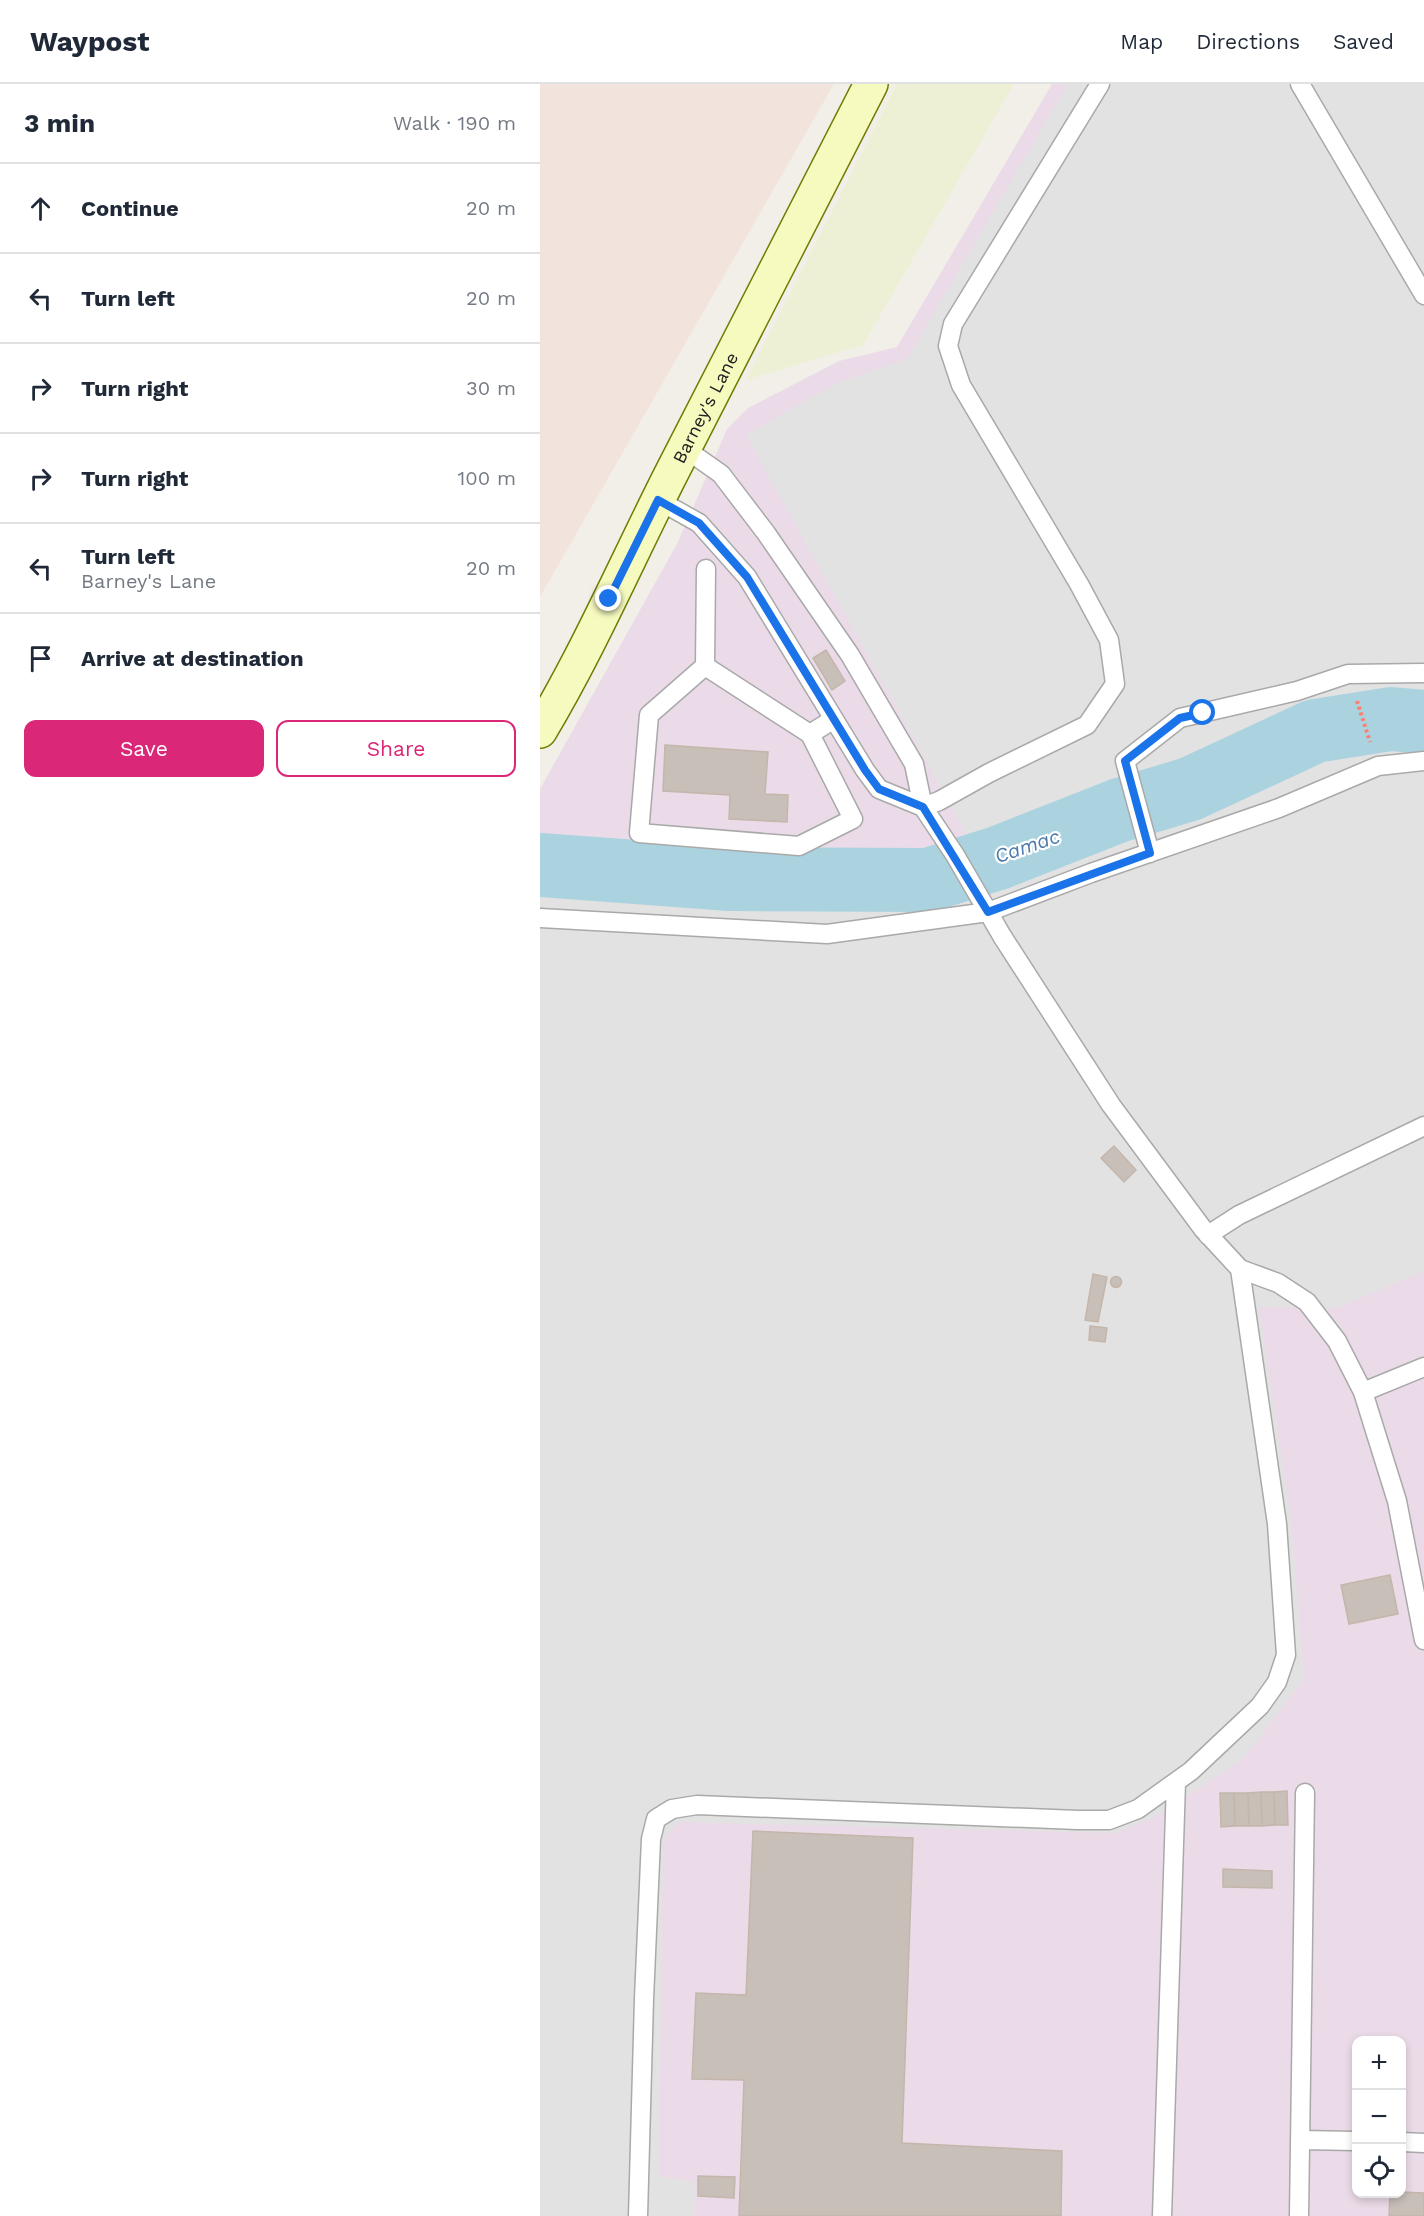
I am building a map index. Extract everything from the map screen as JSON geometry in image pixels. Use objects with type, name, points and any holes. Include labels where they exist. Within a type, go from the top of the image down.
[{"type":"street","name":"Barney's Lane","points":[[540,731],[573,676],[684,448],[871,84]]},
{"type":"lane","points":[[658,500],[699,523],[747,577],[865,770],[879,789],[923,807],[1088,725],[1115,684],[1109,640],[1079,584],[961,385],[948,346],[953,324],[1100,84]]},
{"type":"lane","points":[[1300,84],[1424,295]]},
{"type":"lane","points":[[684,448],[721,474],[766,533],[850,656],[914,764],[923,807],[1112,1105],[1208,1235],[1240,1269],[1278,1283],[1307,1302],[1338,1341],[1363,1392],[1397,1501],[1424,1640]]},
{"type":"lane","points":[[705,666],[810,734],[853,819],[799,846],[639,833],[649,715],[705,666],[706,569]]},
{"type":"lane","points":[[1150,853],[1125,761],[1180,718],[1297,691],[1348,674],[1424,674]]},
{"type":"lane","points":[[810,734],[834,719]]},
{"type":"lane","points":[[540,918],[827,934],[988,912],[1280,808],[1378,765],[1424,761]]},
{"type":"lane","points":[[1208,1235],[1239,1215],[1424,1126]]},
{"type":"lane","points":[[638,2216],[651,1839],[657,1819],[672,1809],[697,1805],[1109,1820],[1138,1809],[1191,1771],[1260,1706],[1277,1682],[1286,1655],[1277,1524],[1240,1269]]},
{"type":"lane","points":[[1363,1392],[1424,1367]]},
{"type":"lane","points":[[1162,2216],[1176,1782]]},
{"type":"lane","points":[[1299,2216],[1305,1793]]},
{"type":"lane","points":[[1300,2140],[1352,2141]]},
{"type":"lane","points":[[1406,2142],[1424,2143]]},
{"type":"path","points":[[1358,705],[1366,730]]},
{"type":"shaded area","points":[[540,84],[834,84],[540,597]]},
{"type":"shaded area","points":[[1052,84],[1424,84],[1424,2216],[540,2216],[540,789],[678,542],[727,429],[748,408],[839,361],[897,347]]},
{"type":"shaded area","points":[[1068,84],[1424,84],[1424,1271],[1337,1308],[1259,1307],[1291,1521],[1304,1679],[1243,1759],[1155,1817],[1116,1833],[677,1822],[663,1843],[659,2176],[695,2182],[694,2216],[540,2216],[540,881],[688,887],[915,901],[991,878],[746,435],[837,383],[907,359]]},
{"type":"green space","points":[[897,84],[1014,84],[863,345],[746,380]]},
{"type":"building","points":[[826,650],[845,681],[832,690],[813,658]]},
{"type":"building","points":[[665,745],[768,752],[765,794],[788,795],[787,822],[729,819],[730,795],[663,791]]},
{"type":"building","points":[[1114,1146],[1136,1170],[1124,1182],[1101,1158]]},
{"type":"building","points":[[1093,1274],[1107,1277],[1098,1322],[1085,1320]]},
{"type":"building","points":[[1116,1276],[1122,1282],[1116,1288],[1110,1282]]},
{"type":"building","points":[[1090,1326],[1107,1328],[1105,1342],[1089,1340]]},
{"type":"building","points":[[1390,1575],[1398,1614],[1349,1624],[1341,1585]]},
{"type":"building","points":[[1287,1791],[1288,1825],[1275,1825],[1274,1792]]},
{"type":"building","points":[[1261,1792],[1274,1792],[1275,1825],[1262,1826]]},
{"type":"building","points":[[1261,1792],[1262,1826],[1249,1826],[1248,1793]]},
{"type":"building","points":[[1220,1793],[1234,1793],[1235,1826],[1221,1827]]},
{"type":"building","points":[[1234,1793],[1248,1793],[1249,1826],[1235,1826]]},
{"type":"building","points":[[753,1831],[913,1838],[902,2143],[1062,2151],[1061,2216],[739,2216],[744,2080],[692,2079],[696,1993],[746,1995]]},
{"type":"building","points":[[1223,1869],[1272,1871],[1272,1888],[1223,1887]]},
{"type":"building","points":[[698,2176],[735,2177],[734,2198],[698,2196]]},
{"type":"building","points":[[1406,2192],[1424,2193],[1424,2216],[1389,2216],[1390,2198],[1406,2198]]},
{"type":"waterway","name":"Camac","points":[[540,865],[730,879],[928,880],[998,858],[1120,810],[1190,789],[1315,731],[1391,719],[1424,722]]},
{"type":"route","points":[[609,599],[658,500],[699,523],[747,577],[865,770],[879,789],[923,807],[955,855],[988,912],[1150,853],[1125,761],[1180,718],[1203,713]]}]
